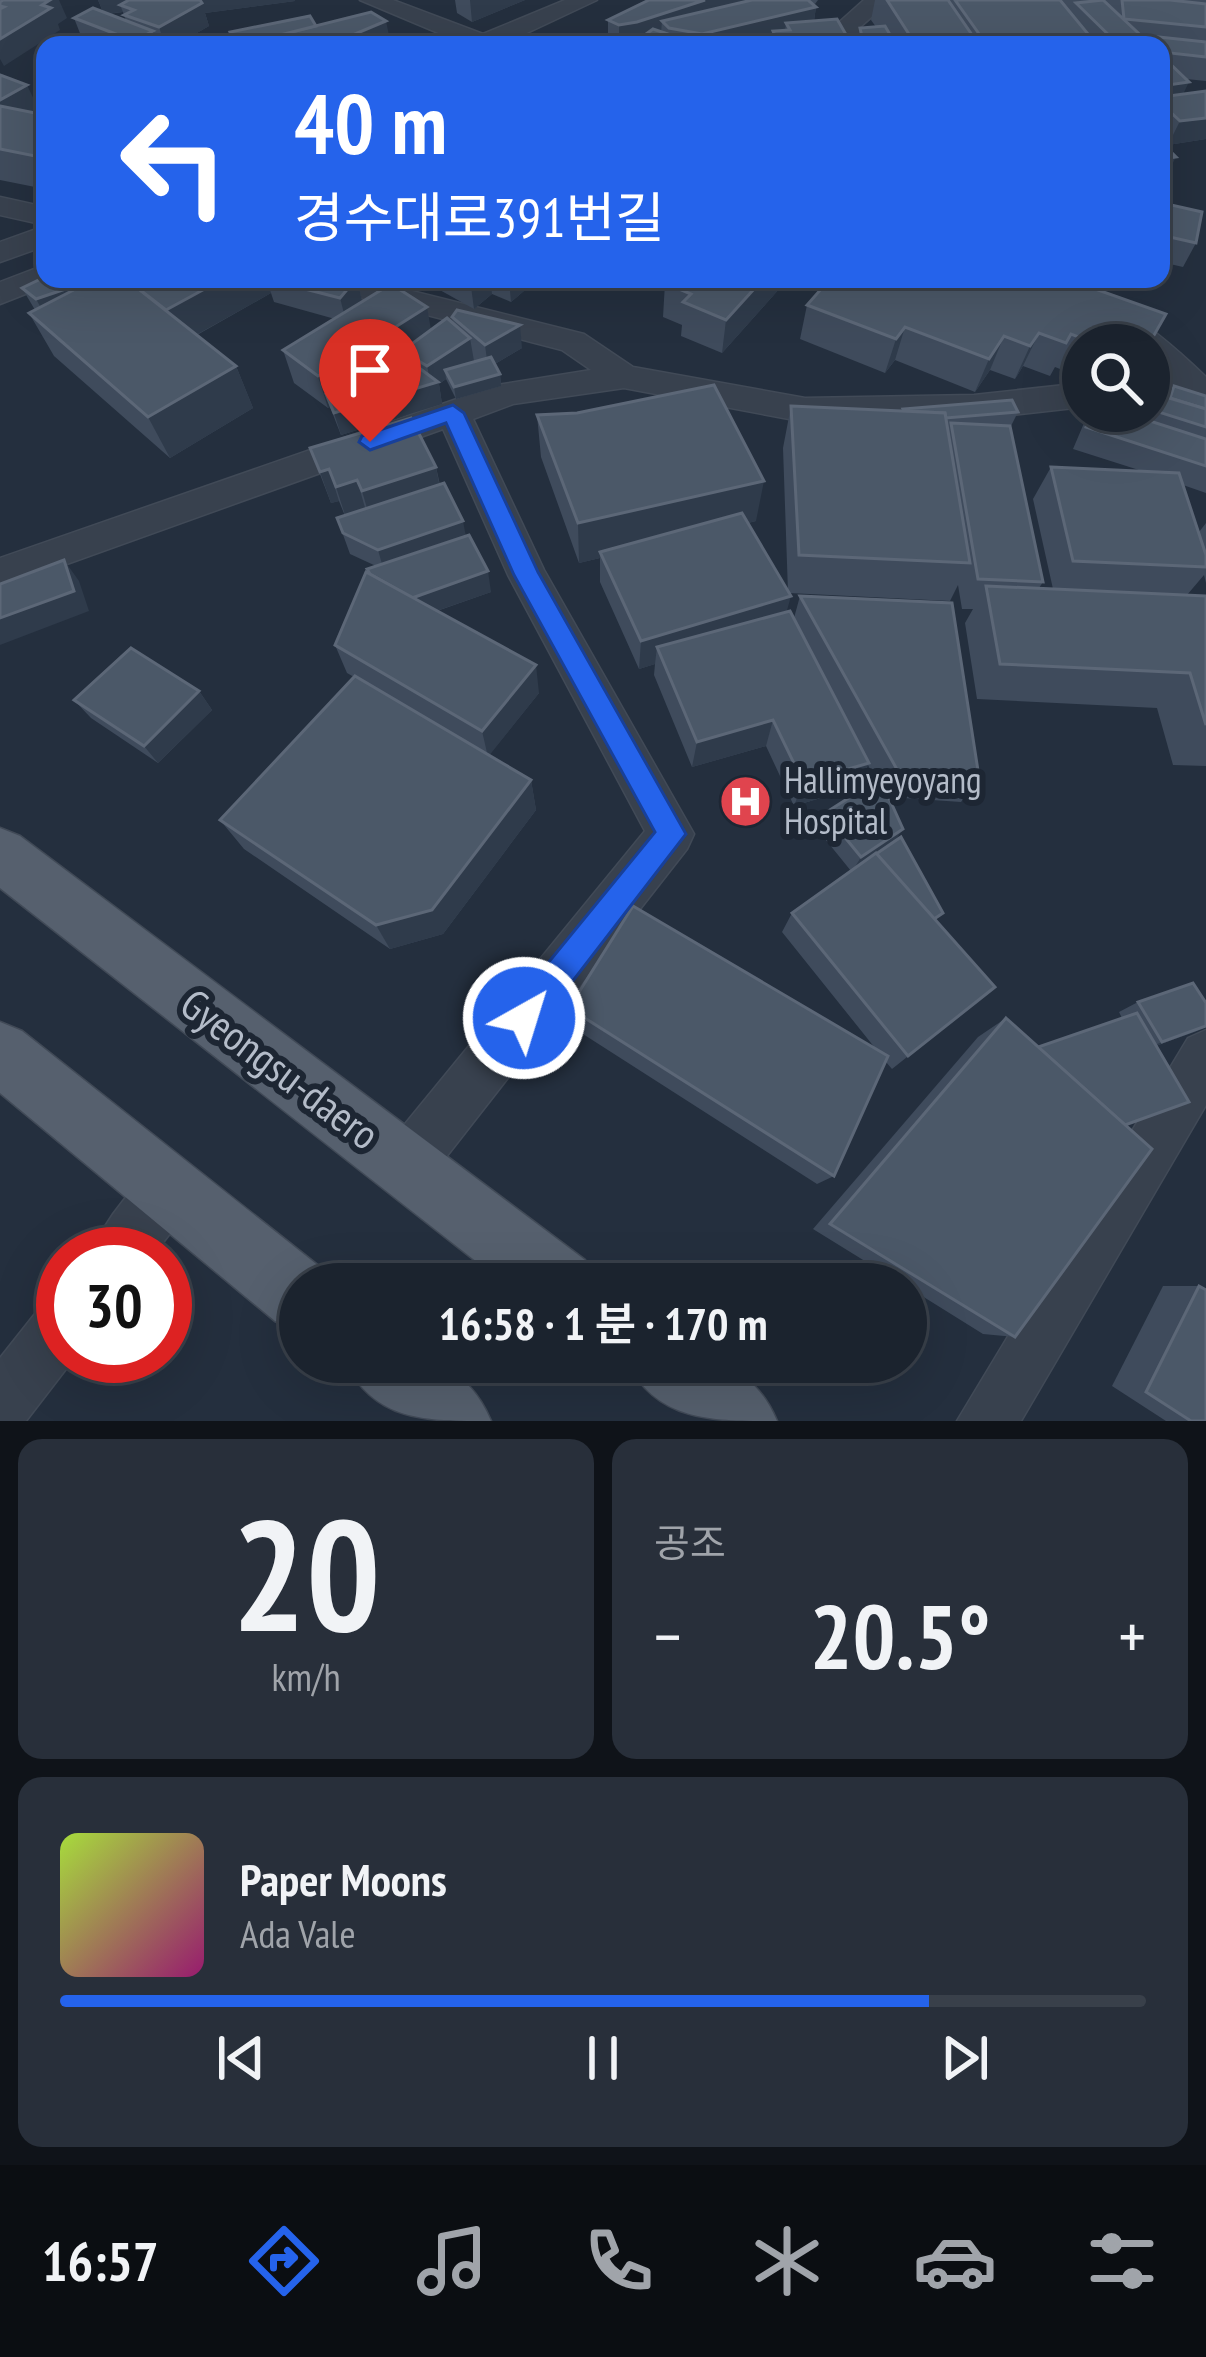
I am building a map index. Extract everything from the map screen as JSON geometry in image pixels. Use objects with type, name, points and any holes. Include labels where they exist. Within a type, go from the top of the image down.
[{"type":"main road","name":"Gyeongsu-daero","points":[[0,854],[533,1263]]},
{"type":"main road","points":[[0,1053],[279,1279]]},
{"type":"main road","points":[[407,1383],[454,1421]]},
{"type":"main road","points":[[690,1383],[740,1421]]},
{"type":"street","points":[[372,0],[464,36]]},
{"type":"street","points":[[502,36],[585,0]]},
{"type":"street","points":[[847,36],[848,25],[879,0]]},
{"type":"street","points":[[0,206],[36,214]]},
{"type":"street","points":[[0,253],[36,239]]},
{"type":"street","points":[[0,294],[36,279]]},
{"type":"street","points":[[361,288],[573,342],[624,377]]},
{"type":"street","points":[[1047,288],[1140,332],[1200,390]]},
{"type":"street","points":[[0,573],[509,393],[624,377],[805,410],[974,407],[1062,397]]},
{"type":"street","points":[[1170,389],[1200,390]]},
{"type":"street","points":[[406,1166],[671,834],[527,575],[453,413]]},
{"type":"street","points":[[987,1421],[1206,1056]]},
{"type":"street","points":[[141,1227],[170,1190]]},
{"type":"street","points":[[0,1406],[36,1360]]},
{"type":"building","points":[[3,0],[50,0],[42,5],[51,8],[0,39]]},
{"type":"building","points":[[129,0],[202,3],[159,27],[124,15],[134,10],[120,5]]},
{"type":"building","points":[[649,0],[705,0],[637,22],[619,25],[608,20]]},
{"type":"building","points":[[752,0],[808,0],[816,7],[702,34],[669,28],[662,21]]},
{"type":"building","points":[[887,0],[948,0],[973,36],[910,36]]},
{"type":"building","points":[[955,0],[1060,0],[1090,36],[981,36]]},
{"type":"building","points":[[1103,0],[1141,36],[1110,36],[1076,3]]},
{"type":"building","points":[[1122,0],[1206,4],[1206,27],[1124,19]]},
{"type":"building","points":[[93,8],[153,31],[121,36],[74,18]]},
{"type":"building","points":[[371,12],[386,21],[350,36],[275,36]]},
{"type":"building","points":[[310,16],[316,26],[276,36],[232,36],[230,32]]},
{"type":"building","points":[[837,19],[847,36],[775,36],[773,31],[790,30],[786,23]]},
{"type":"building","points":[[885,26],[891,36],[862,36],[860,28]]},
{"type":"building","points":[[653,29],[674,36],[643,36]]},
{"type":"building","points":[[1170,38],[1206,42],[1206,57],[1170,53]]},
{"type":"building","points":[[1170,64],[1189,82],[1170,85]]},
{"type":"building","points":[[0,75],[27,85],[0,100]]},
{"type":"building","points":[[1206,91],[1206,118],[1180,121],[1170,112],[1170,96]]},
{"type":"building","points":[[0,106],[36,113],[36,156],[0,149]]},
{"type":"building","points":[[1170,204],[1202,212],[1196,243],[1170,237]]},
{"type":"building","points":[[36,281],[36,288],[68,288],[36,299],[22,288]]},
{"type":"building","points":[[78,288],[137,288],[236,366],[148,417],[29,313]]},
{"type":"building","points":[[138,288],[206,288],[166,310]]},
{"type":"building","points":[[301,288],[348,288],[340,298]]},
{"type":"building","points":[[384,288],[397,288],[427,307],[318,376],[283,350]]},
{"type":"building","points":[[677,288],[755,288],[726,320],[683,302],[691,294]]},
{"type":"building","points":[[822,288],[1092,288],[1166,314],[1160,324],[1062,324],[1062,342],[1039,333],[1030,346],[1004,336],[989,359],[905,327],[896,339],[807,305]]},
{"type":"building","points":[[457,310],[520,325],[485,345],[452,317]]},
{"type":"building","points":[[447,318],[470,338],[427,366],[402,351]]},
{"type":"building","points":[[399,353],[438,382],[334,413],[326,394]]},
{"type":"building","points":[[491,357],[500,374],[454,387],[445,370]]},
{"type":"building","points":[[714,385],[764,481],[578,523],[537,415],[577,413]]},
{"type":"building","points":[[1174,386],[1206,396],[1206,409],[1170,398]]},
{"type":"building","points":[[1170,398],[1206,409],[1206,427],[1170,416]]},
{"type":"building","points":[[1012,400],[1018,412],[946,418],[945,413],[903,409]]},
{"type":"building","points":[[791,406],[945,413],[970,563],[799,555]]},
{"type":"building","points":[[411,418],[436,467],[362,491],[357,480],[336,487],[329,469],[320,472],[310,448]]},
{"type":"building","points":[[951,423],[1010,426],[1043,582],[978,579]]},
{"type":"building","points":[[1170,427],[1206,439],[1206,466],[1101,432],[1170,432]]},
{"type":"building","points":[[1051,467],[1179,473],[1206,567],[1073,561]]},
{"type":"building","points":[[444,483],[463,521],[378,550],[343,533],[337,518]]},
{"type":"building","points":[[742,513],[791,596],[641,641],[600,552]]},
{"type":"building","points":[[469,535],[488,571],[412,598],[367,569]]},
{"type":"building","points":[[64,560],[74,591],[0,618],[0,584]]},
{"type":"building","points":[[366,572],[536,665],[482,731],[335,645]]},
{"type":"building","points":[[986,586],[1206,596],[1206,725],[1190,673],[1000,664]]},
{"type":"building","points":[[800,596],[952,603],[979,777],[899,773]]},
{"type":"building","points":[[790,611],[869,763],[803,782],[773,720],[697,742],[657,647]]},
{"type":"building","points":[[131,648],[199,691],[144,746],[74,700]]},
{"type":"building","points":[[355,676],[531,780],[432,910],[376,925],[220,820]]},
{"type":"building","points":[[880,778],[903,829],[861,857],[825,813]]},
{"type":"building","points":[[901,837],[943,913],[934,919],[876,854]]},
{"type":"building","points":[[876,853],[995,987],[908,1056],[792,913]]},
{"type":"building","points":[[633,906],[888,1056],[834,1176],[569,1008]]},
{"type":"building","points":[[1193,983],[1206,1003],[1206,1026],[1162,1042],[1138,1002]]},
{"type":"building","points":[[1137,1013],[1189,1102],[1125,1125],[1038,1047]]},
{"type":"building","points":[[1006,1018],[1152,1149],[1015,1337],[927,1283],[927,1263],[894,1263],[830,1224]]},
{"type":"building","points":[[1199,1286],[1206,1290],[1206,1421],[1191,1421],[1146,1392]]},
{"type":"place","name":"Hallimyeyoyang Hospital","points":[[745,801]]},
{"type":"route","points":[[370,442],[453,413],[527,575],[671,834],[524,1018]]}]
